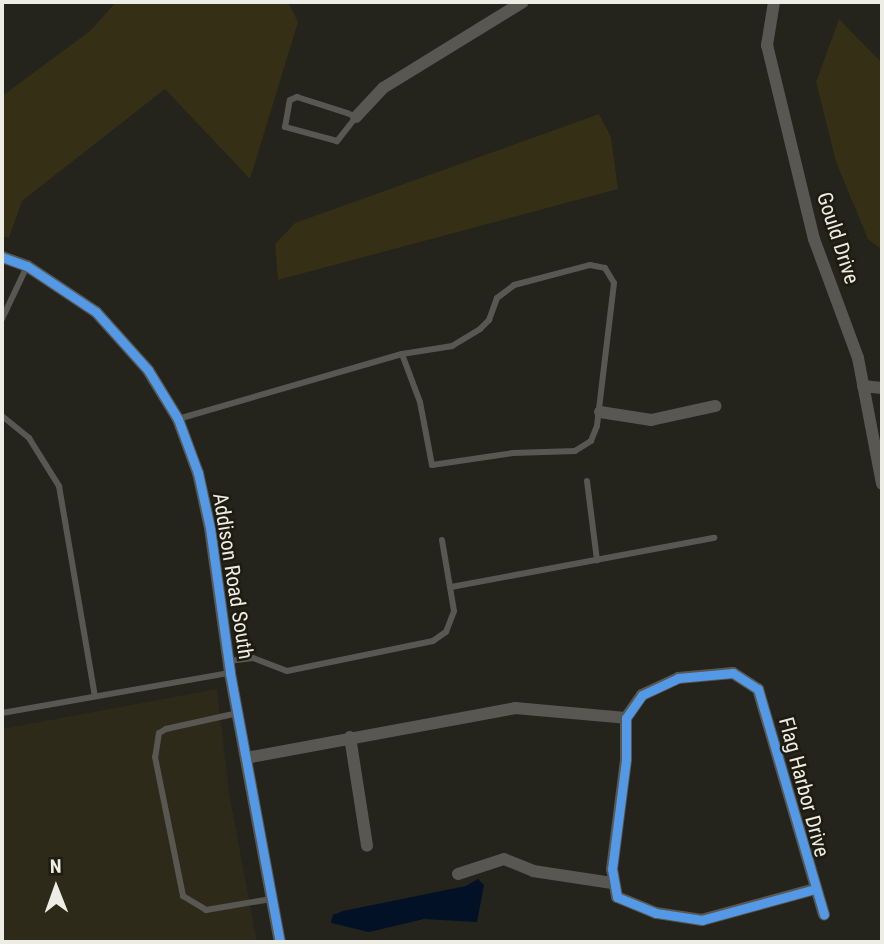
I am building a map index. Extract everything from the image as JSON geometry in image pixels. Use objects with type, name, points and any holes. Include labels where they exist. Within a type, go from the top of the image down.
[{"type":"street","points":[[356,117],[383,88],[523,2]]},
{"type":"street","name":"Gould Drive","points":[[774,2],[767,45],[814,239],[858,358],[882,484]]},
{"type":"street","name":"Addison Road South","points":[[2,257],[27,265],[107,323],[148,370],[178,419],[204,493],[230,667],[280,942]]},
{"type":"street","points":[[863,386],[882,388]]},
{"type":"street","points":[[600,412],[651,420],[715,406]]},
{"type":"street","name":"Flag Harbor Drive","points":[[626,718],[648,689],[678,678],[737,673],[754,684],[762,696],[824,915]]},
{"type":"street","points":[[246,758],[514,708],[626,718],[612,883],[533,871],[504,859],[458,874]]},
{"type":"street","points":[[350,737],[367,846]]},
{"type":"street","name":"Flag Harbor Drive","points":[[612,883],[617,897],[629,904],[702,920],[815,889]]},
{"type":"lane","points":[[297,97],[356,117],[337,141],[331,142],[285,127],[282,122],[290,100],[297,97]]},
{"type":"lane","points":[[2,319],[27,265]]},
{"type":"lane","points":[[178,419],[402,354],[443,348],[473,335],[489,320],[501,293],[513,285],[598,265],[611,274],[615,291],[600,412],[591,441],[575,451],[513,453],[432,464],[420,402],[402,354]]},
{"type":"lane","points":[[2,415],[29,438],[59,486],[95,696]]},
{"type":"lane","points":[[587,481],[597,560]]},
{"type":"lane","points":[[451,587],[714,538]]},
{"type":"lane","points":[[2,713],[230,667],[253,658],[287,671],[421,647],[439,637],[450,624],[454,611],[442,540]]},
{"type":"lane","points":[[238,713],[166,729],[159,733],[155,757],[183,895],[199,907],[217,910],[271,899]]},
{"type":"shaded area","points":[[116,2],[288,2],[298,22],[250,179],[165,89],[22,201],[9,238],[2,236],[2,96],[90,31]]},
{"type":"shaded area","points":[[839,19],[882,63],[882,250],[868,239],[836,162],[816,82]]},
{"type":"shaded area","points":[[599,114],[611,137],[618,189],[278,280],[275,244],[295,223]]},
{"type":"shaded area","points":[[217,689],[229,792],[257,942],[2,942],[2,729]]},
{"type":"water","points":[[478,879],[484,885],[477,922],[424,919],[369,932],[331,923],[333,915],[343,911],[466,886]]},
{"type":"cycle path","points":[[2,257],[27,266],[96,312],[148,370],[178,419],[198,473],[210,528],[230,673],[280,942]]},
{"type":"cycle path","points":[[815,889],[702,920],[656,913],[617,897],[612,869],[626,759],[626,718],[642,695],[678,678],[733,673],[758,689],[824,915]]}]
